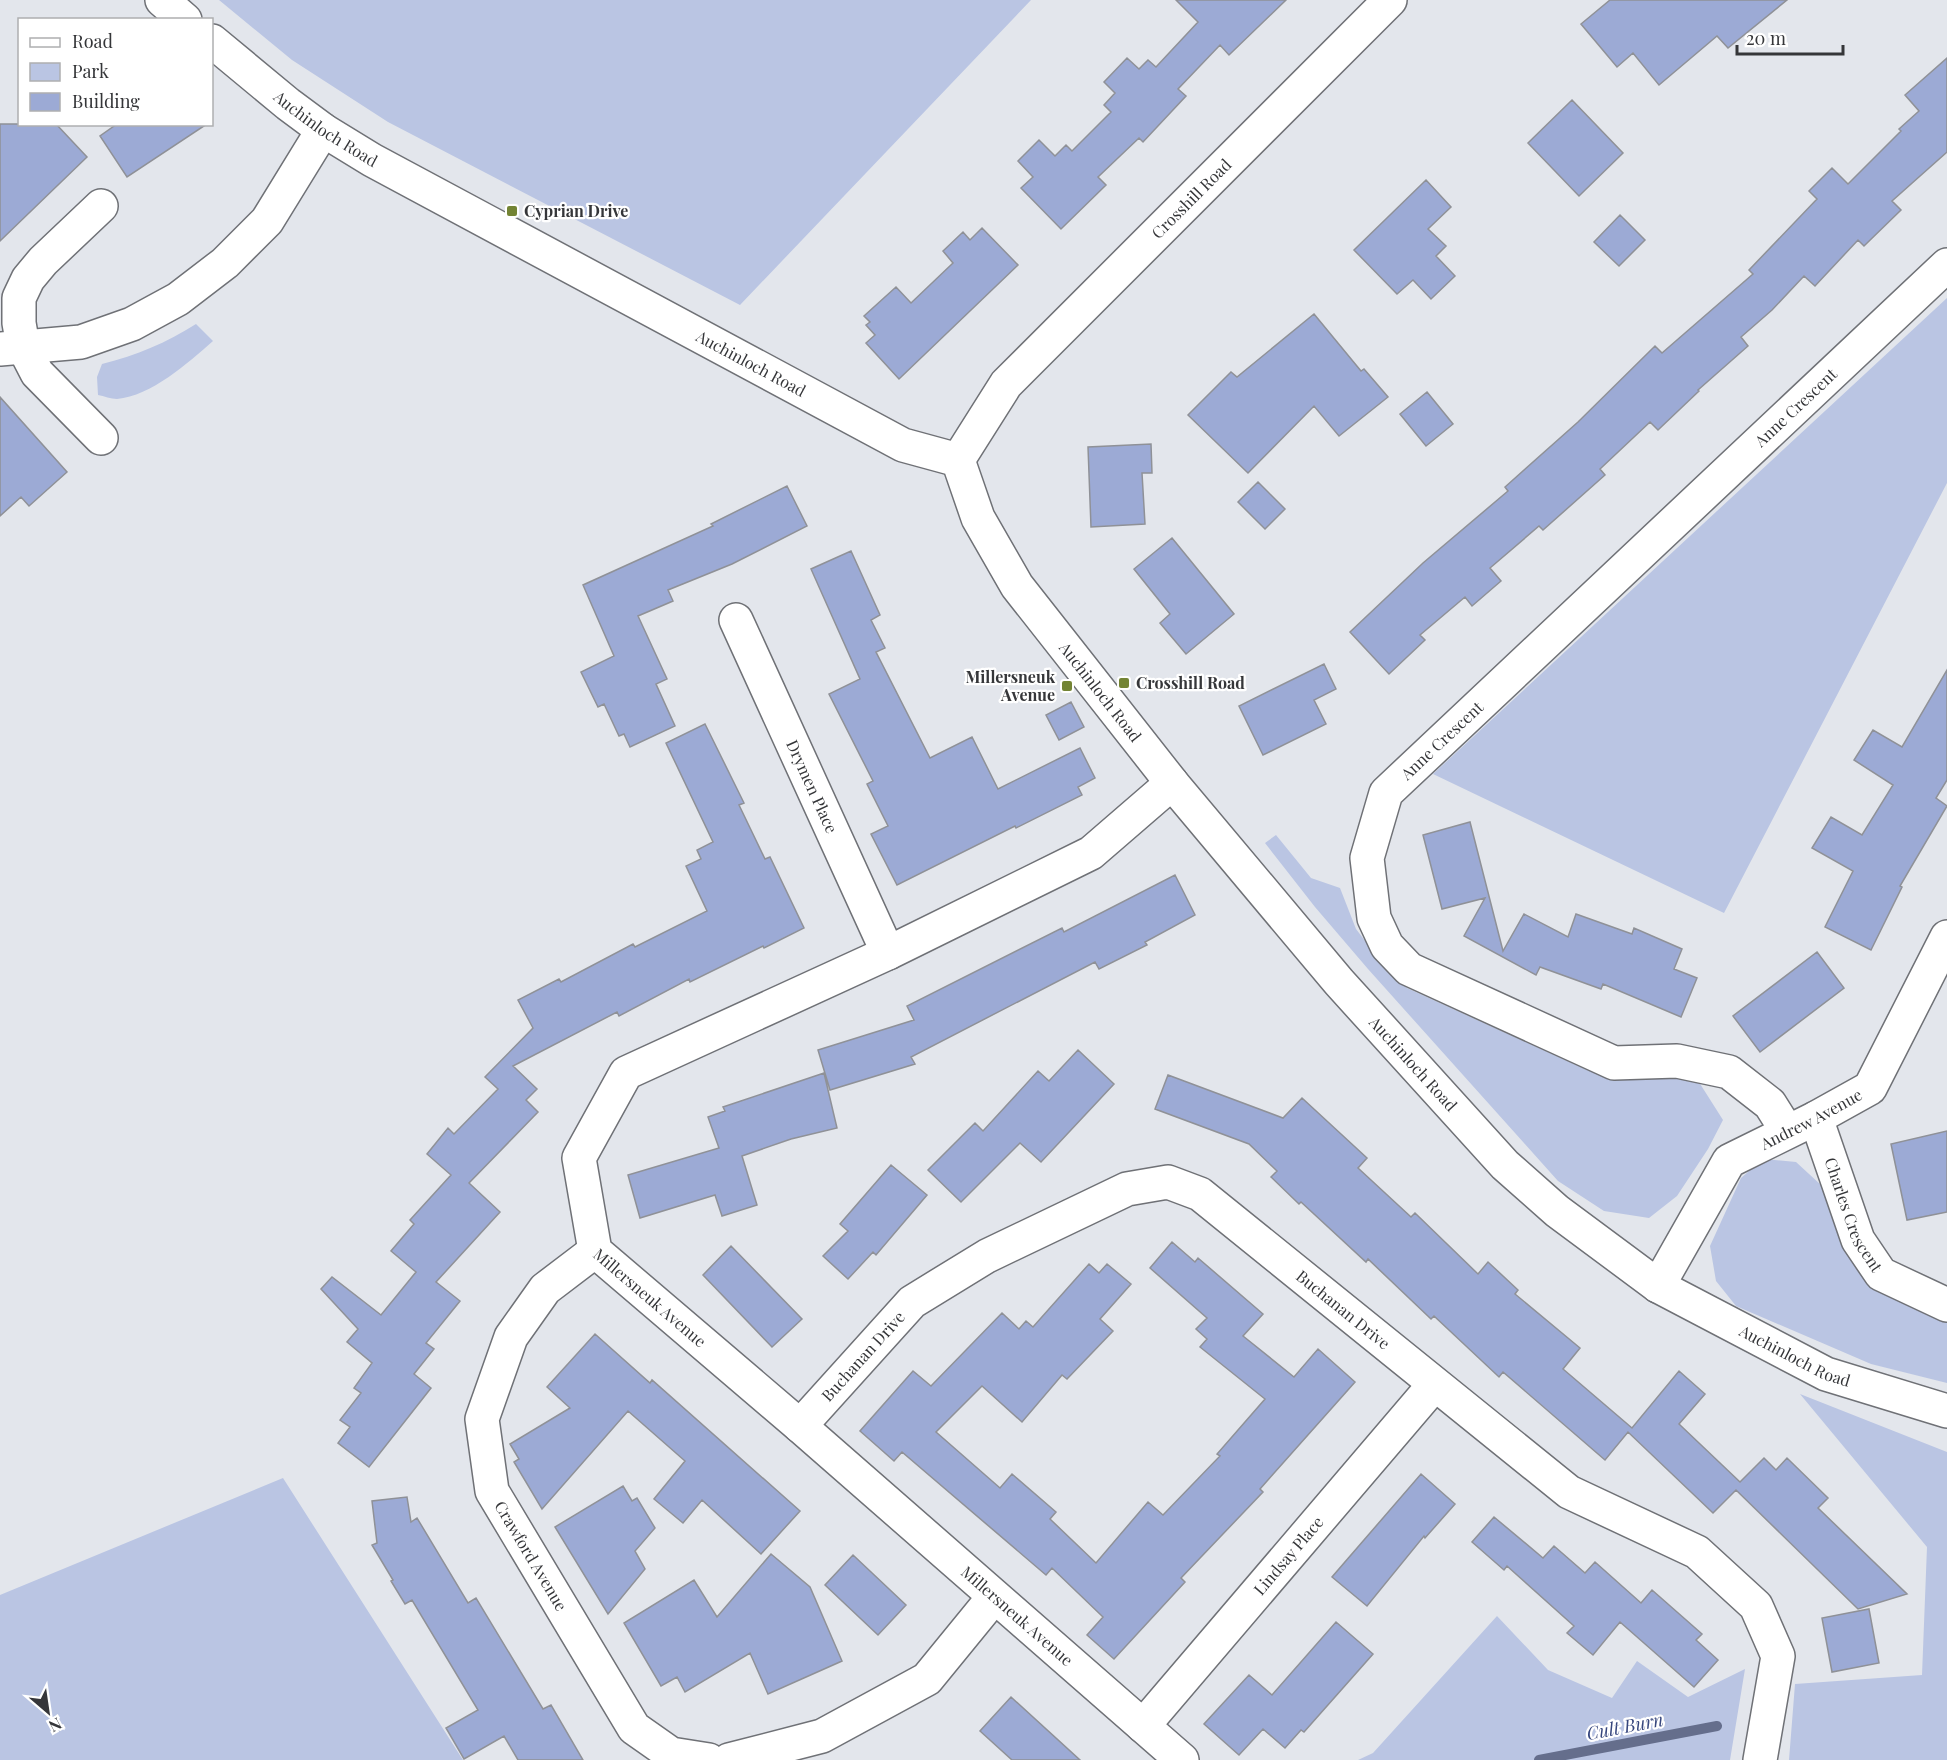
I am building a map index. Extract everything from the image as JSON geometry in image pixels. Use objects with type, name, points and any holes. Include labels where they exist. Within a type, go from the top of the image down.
[{"type":"street","points":[[162,0],[183,18]]},
{"type":"street","name":"Crosshill Road","points":[[958,460],[1006,384],[1390,0]]},
{"type":"street","name":"Auchinloch Road","points":[[213,42],[288,104],[323,130],[372,160],[903,445],[958,460],[978,518],[1017,586],[1172,783],[1358,1005],[1505,1165],[1557,1211],[1658,1286],[1826,1374],[1947,1412]]},
{"type":"street","points":[[12,347],[81,342],[132,324],[178,299],[225,262],[267,221],[323,130]]},
{"type":"street","points":[[12,347],[19,323],[19,298],[28,279],[43,261],[101,206]]},
{"type":"street","name":"Anne Crescent","points":[[1801,1125],[1729,1072],[1677,1061],[1614,1064],[1409,969],[1387,946],[1374,918],[1367,858],[1386,793],[1947,265]]},
{"type":"street","points":[[12,347],[101,438]]},
{"type":"street","name":"Drymen Place","points":[[736,620],[888,953]]},
{"type":"street","name":"Millersneuk Avenue","points":[[1172,783],[1091,853],[888,953],[626,1073],[579,1158],[595,1251],[800,1426],[1182,1760]]},
{"type":"street","name":"Andrew Avenue","points":[[1658,1286],[1729,1161],[1870,1088],[1947,937]]},
{"type":"street","name":"Charles Crescent","points":[[1801,1125],[1858,1240],[1881,1274],[1947,1305]]},
{"type":"street","name":"Buchanan Drive","points":[[800,1426],[912,1302],[987,1256],[1127,1189],[1168,1182],[1200,1194],[1569,1492],[1697,1552],[1756,1606],[1778,1656],[1760,1760]]},
{"type":"street","name":"Crawford Avenue","points":[[595,1251],[545,1289],[511,1337],[482,1419],[492,1491],[634,1728],[671,1754],[709,1760]]},
{"type":"street","name":"Lindsay Place","points":[[1143,1726],[1434,1384]]},
{"type":"street","points":[[729,1760],[822,1736],[927,1679],[994,1597]]},
{"type":"green space","points":[[219,0],[1031,0],[740,305],[388,122],[292,60]]},
{"type":"green space","points":[[1947,298],[1947,483],[1724,913],[1433,774]]},
{"type":"green space","points":[[196,324],[213,341],[168,377],[130,397],[112,399],[98,395],[97,377],[102,364],[151,348]]},
{"type":"green space","points":[[1276,835],[1311,878],[1340,888],[1356,929],[1379,959],[1407,988],[1589,1071],[1697,1079],[1723,1120],[1708,1149],[1677,1196],[1649,1218],[1604,1211],[1558,1181],[1315,907],[1265,843]]},
{"type":"green space","points":[[1763,1159],[1796,1162],[1821,1185],[1846,1247],[1865,1279],[1947,1318],[1947,1383],[1871,1364],[1736,1306],[1716,1281],[1710,1246],[1741,1178]]},
{"type":"green space","points":[[1800,1394],[1947,1452],[1947,1760],[1789,1760],[1795,1684],[1922,1675],[1927,1547]]},
{"type":"green space","points":[[283,1478],[463,1760],[0,1760],[0,1595]]},
{"type":"green space","points":[[1497,1616],[1548,1670],[1612,1698],[1637,1661],[1688,1697],[1745,1669],[1730,1760],[1358,1760],[1373,1753]]},
{"type":"building","points":[[1176,0],[1286,0],[1229,55],[1220,45],[1178,89],[1186,96],[1143,142],[1139,138],[1098,177],[1106,185],[1061,229],[1021,188],[1033,177],[1018,161],[1039,140],[1055,156],[1066,145],[1072,151],[1111,112],[1104,105],[1115,93],[1104,82],[1127,58],[1139,69],[1148,60],[1156,67],[1198,22]]},
{"type":"building","points":[[1610,0],[1787,0],[1728,48],[1717,36],[1659,85],[1633,53],[1617,67],[1581,24]]},
{"type":"building","points":[[1947,58],[1947,152],[1892,201],[1901,210],[1864,246],[1858,240],[1815,286],[1804,276],[1772,310],[1741,337],[1748,346],[1698,390],[1658,430],[1650,422],[1600,469],[1605,475],[1543,530],[1539,526],[1490,568],[1501,581],[1472,606],[1465,597],[1420,635],[1425,640],[1389,674],[1350,632],[1423,563],[1508,491],[1505,487],[1578,422],[1655,346],[1662,353],[1753,274],[1749,270],[1817,199],[1809,191],[1832,168],[1848,184],[1919,111],[1905,95]]},
{"type":"building","points":[[1572,100],[1623,153],[1579,196],[1528,143]]},
{"type":"building","points":[[0,124],[58,126],[87,157],[0,241]]},
{"type":"building","points":[[114,126],[204,126],[127,177],[100,136]]},
{"type":"building","points":[[1426,180],[1451,207],[1428,229],[1446,246],[1436,256],[1455,276],[1431,299],[1413,280],[1397,294],[1354,250]]},
{"type":"building","points":[[1620,215],[1645,240],[1619,266],[1594,242]]},
{"type":"building","points":[[982,228],[1018,265],[899,379],[866,343],[875,335],[866,325],[870,322],[864,316],[896,287],[911,303],[953,263],[943,251],[963,232],[970,240]]},
{"type":"building","points":[[1314,314],[1361,371],[1364,369],[1388,397],[1339,436],[1314,406],[1248,473],[1188,415],[1231,372],[1237,377]]},
{"type":"building","points":[[1427,392],[1453,424],[1426,446],[1400,414]]},
{"type":"building","points":[[0,397],[67,472],[29,506],[21,497],[0,516]]},
{"type":"building","points":[[1151,444],[1152,473],[1142,473],[1145,524],[1091,527],[1088,447]]},
{"type":"building","points":[[1258,482],[1285,509],[1265,529],[1238,502]]},
{"type":"building","points":[[787,486],[807,526],[732,564],[668,590],[673,601],[638,616],[667,679],[656,684],[675,726],[630,747],[624,734],[619,736],[604,704],[598,707],[581,672],[614,656],[583,585],[713,526],[711,524]]},
{"type":"building","points":[[1172,538],[1234,614],[1186,654],[1160,623],[1170,614],[1134,569]]},
{"type":"building","points":[[851,551],[880,615],[871,620],[885,648],[876,652],[930,758],[972,737],[998,789],[1080,748],[1095,778],[1078,787],[1082,795],[897,885],[871,834],[888,826],[867,784],[873,781],[829,694],[860,679],[811,569]]},
{"type":"building","points":[[1324,664],[1336,689],[1314,700],[1326,724],[1263,755],[1239,706]]},
{"type":"building","points":[[1947,670],[1947,780],[1936,798],[1947,806],[1900,886],[1902,887],[1871,950],[1825,927],[1853,871],[1812,848],[1831,817],[1862,835],[1893,785],[1854,760],[1873,730],[1902,747]]},
{"type":"building","points":[[1071,702],[1084,727],[1059,740],[1046,715]]},
{"type":"building","points":[[705,724],[744,803],[739,805],[765,859],[770,857],[804,928],[690,982],[689,979],[619,1016],[617,1012],[513,1066],[537,1089],[526,1100],[538,1112],[469,1183],[500,1212],[436,1282],[460,1301],[426,1343],[434,1349],[414,1374],[431,1388],[369,1467],[338,1443],[350,1427],[340,1420],[361,1393],[354,1388],[372,1363],[347,1342],[358,1329],[321,1289],[332,1277],[381,1315],[416,1272],[391,1251],[414,1224],[410,1220],[451,1175],[427,1154],[448,1128],[454,1134],[498,1089],[485,1077],[533,1028],[518,1000],[559,979],[561,982],[633,944],[635,947],[707,911],[686,866],[701,859],[697,850],[713,842],[666,743]]},
{"type":"building","points":[[1470,822],[1503,951],[1524,914],[1568,937],[1576,914],[1632,934],[1634,928],[1682,949],[1674,969],[1697,978],[1681,1017],[1603,984],[1601,989],[1540,967],[1536,975],[1464,936],[1485,898],[1442,909],[1423,835]]},
{"type":"building","points":[[1175,875],[1195,915],[1145,942],[1147,945],[1099,969],[1095,962],[911,1057],[915,1064],[830,1090],[818,1050],[914,1020],[907,1006],[1062,928],[1064,932]]},
{"type":"building","points":[[1817,952],[1844,988],[1760,1052],[1733,1016]]},
{"type":"building","points":[[1078,1050],[1114,1084],[1041,1162],[1020,1143],[961,1202],[928,1170],[975,1123],[983,1131],[1038,1071],[1049,1081]]},
{"type":"building","points":[[824,1073],[837,1128],[791,1139],[742,1156],[757,1205],[722,1216],[715,1195],[640,1218],[628,1175],[719,1148],[708,1117],[725,1111],[723,1107]]},
{"type":"building","points":[[1168,1075],[1283,1118],[1302,1098],[1367,1158],[1358,1168],[1411,1217],[1415,1213],[1478,1274],[1488,1262],[1518,1290],[1515,1294],[1580,1348],[1563,1369],[1632,1428],[1679,1371],[1705,1394],[1679,1424],[1740,1482],[1764,1458],[1776,1470],[1787,1458],[1828,1498],[1818,1508],[1907,1594],[1858,1609],[1736,1490],[1713,1513],[1628,1432],[1605,1460],[1503,1372],[1499,1377],[1434,1316],[1431,1319],[1368,1259],[1366,1262],[1301,1202],[1299,1204],[1271,1177],[1277,1171],[1249,1144],[1155,1109]]},
{"type":"building","points":[[1947,1131],[1947,1212],[1907,1220],[1891,1144]]},
{"type":"building","points":[[891,1165],[927,1195],[876,1255],[873,1252],[848,1279],[823,1256],[848,1231],[840,1224]]},
{"type":"building","points":[[1172,1242],[1195,1262],[1198,1258],[1263,1314],[1243,1336],[1294,1377],[1318,1349],[1355,1382],[1260,1489],[1263,1492],[1181,1578],[1185,1582],[1114,1659],[1087,1635],[1103,1617],[1052,1568],[1046,1575],[902,1452],[894,1461],[860,1431],[913,1371],[931,1386],[1002,1313],[1019,1329],[1026,1321],[1033,1327],[1089,1264],[1099,1273],[1107,1264],[1131,1284],[1100,1319],[1113,1331],[1067,1379],[1062,1375],[1022,1422],[982,1386],[936,1432],[1000,1488],[1012,1474],[1056,1512],[1050,1519],[1096,1563],[1148,1502],[1163,1515],[1220,1456],[1217,1454],[1265,1399],[1200,1347],[1207,1339],[1196,1329],[1207,1318],[1150,1268]]},
{"type":"building","points":[[731,1246],[802,1319],[772,1347],[703,1275]]},
{"type":"building","points":[[595,1334],[650,1383],[652,1380],[800,1511],[761,1554],[702,1500],[683,1523],[654,1499],[685,1461],[628,1411],[542,1509],[514,1462],[519,1459],[510,1444],[570,1408],[547,1387]]},
{"type":"building","points":[[1421,1474],[1455,1504],[1425,1538],[1424,1536],[1367,1606],[1332,1577]]},
{"type":"building","points":[[623,1486],[632,1501],[637,1498],[655,1528],[635,1551],[645,1569],[608,1614],[555,1527]]},
{"type":"building","points":[[407,1497],[411,1522],[417,1518],[468,1603],[476,1598],[543,1709],[551,1705],[583,1760],[518,1760],[504,1736],[464,1759],[446,1728],[478,1710],[412,1600],[405,1604],[372,1545],[377,1543],[372,1501]]},
{"type":"building","points":[[1494,1517],[1543,1558],[1554,1546],[1585,1573],[1595,1562],[1641,1603],[1652,1590],[1702,1634],[1696,1640],[1718,1660],[1694,1687],[1620,1622],[1593,1655],[1567,1633],[1574,1626],[1507,1566],[1504,1570],[1472,1542]]},
{"type":"building","points":[[771,1554],[810,1587],[842,1661],[768,1694],[750,1653],[685,1692],[677,1677],[661,1686],[624,1623],[694,1580],[717,1617]]},
{"type":"building","points":[[853,1555],[906,1605],[878,1635],[825,1585]]},
{"type":"building","points":[[1869,1609],[1879,1663],[1832,1672],[1822,1618]]},
{"type":"building","points":[[1336,1622],[1373,1654],[1304,1732],[1301,1730],[1285,1748],[1263,1729],[1239,1755],[1204,1724],[1249,1675],[1272,1695]]},
{"type":"building","points":[[1011,1697],[1080,1760],[1012,1760],[980,1731]]},
{"type":"waterway","name":"Cult Burn","points":[[1539,1760],[1717,1726]]},
{"type":"place","name":"Cyprian Drive","points":[[512,211]]},
{"type":"place","name":"Crosshill Road","points":[[1124,683]]},
{"type":"place","name":"Millersneuk Avenue","points":[[1067,686]]}]
